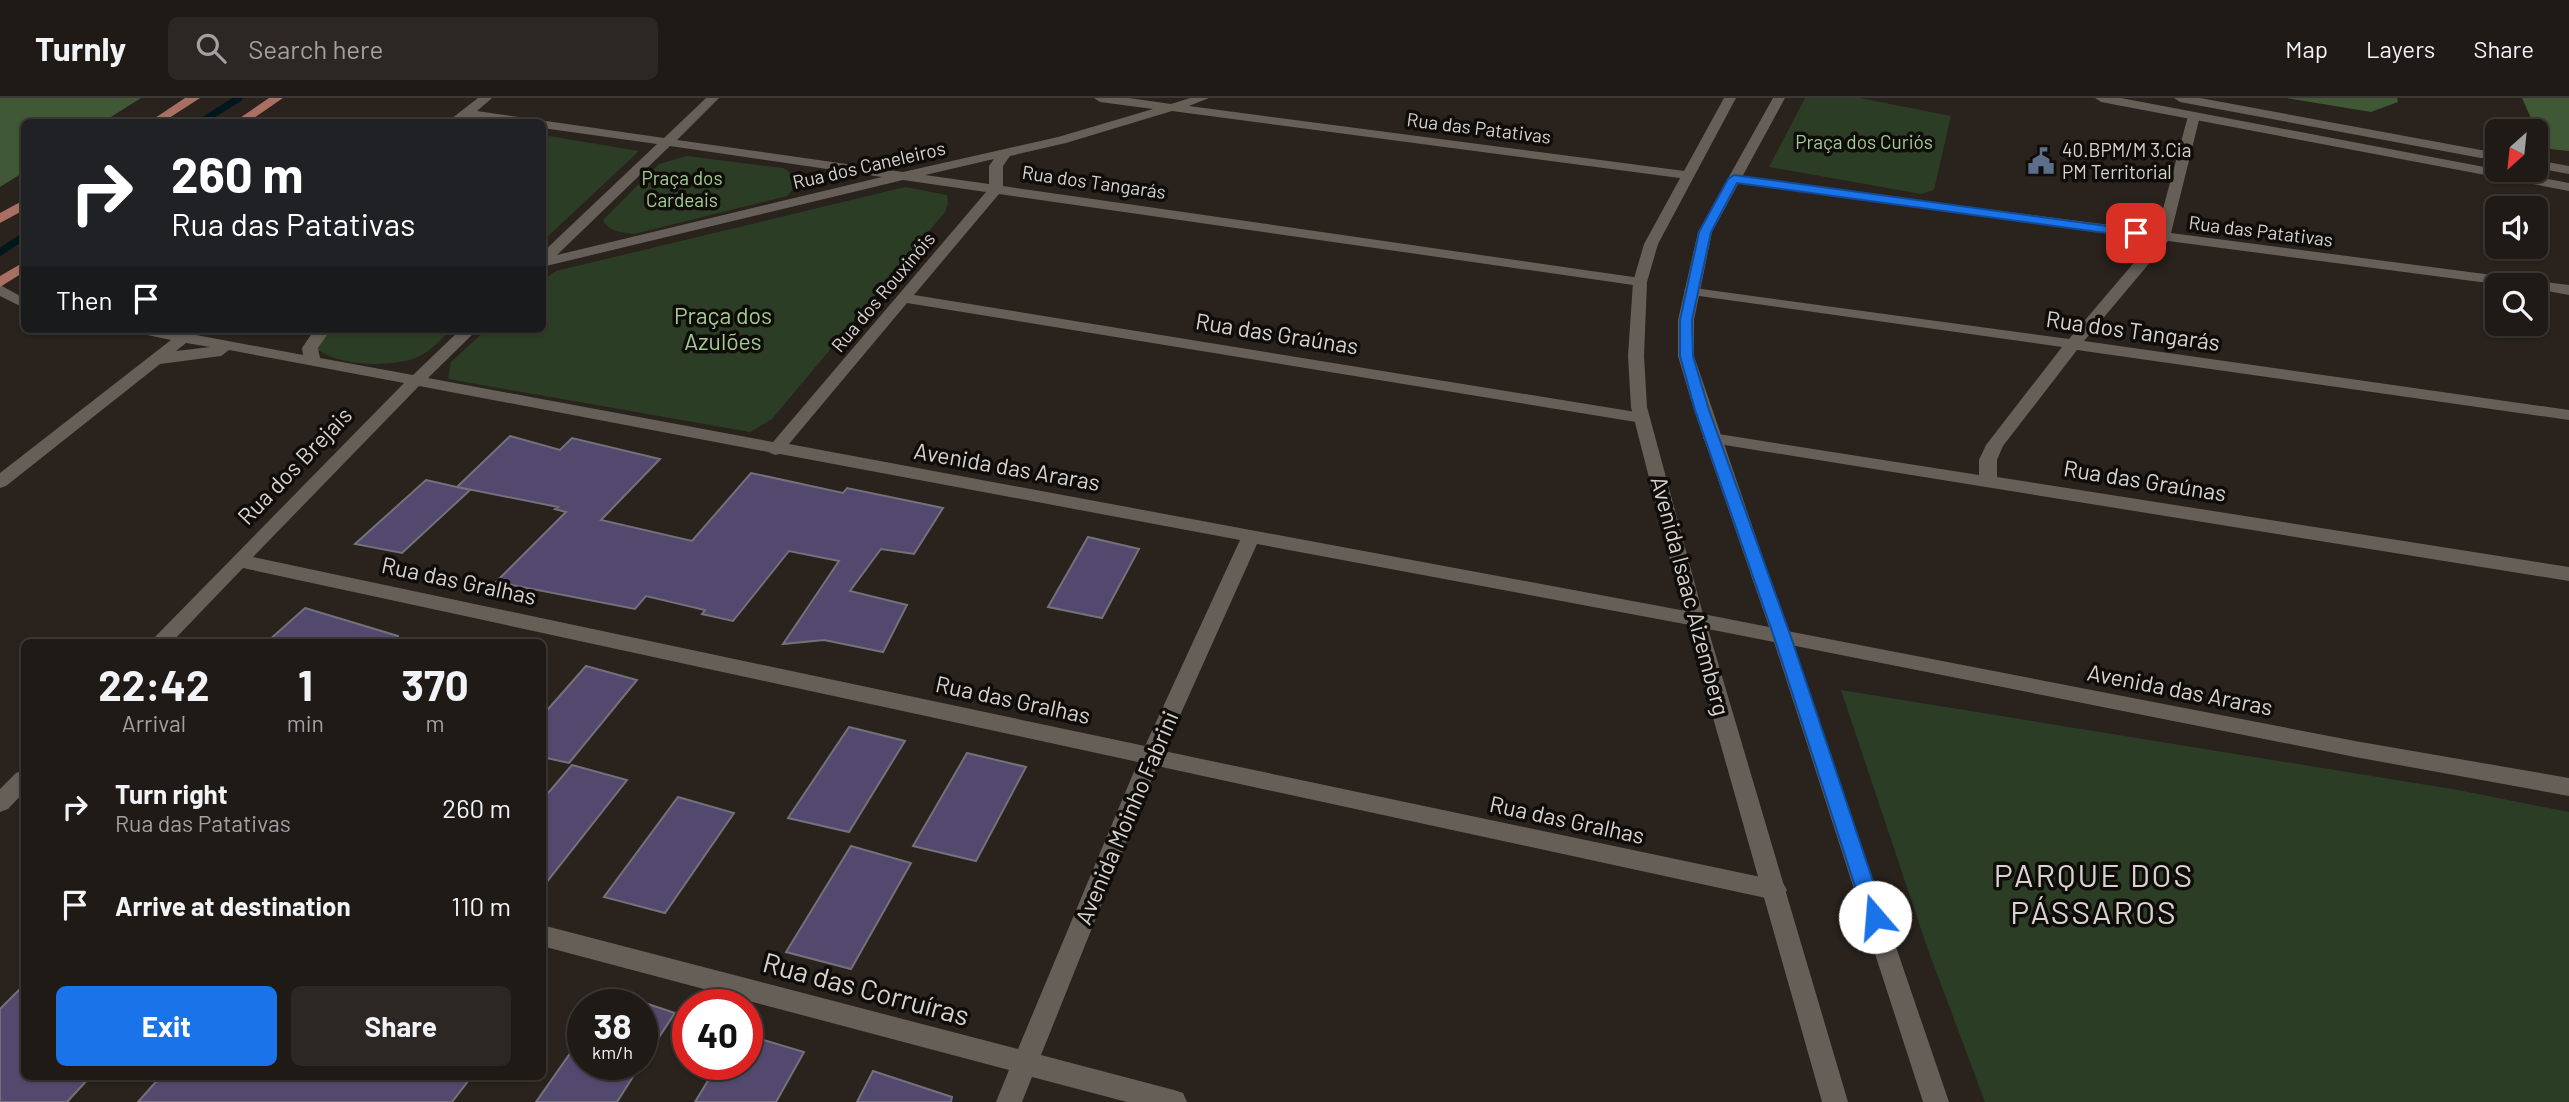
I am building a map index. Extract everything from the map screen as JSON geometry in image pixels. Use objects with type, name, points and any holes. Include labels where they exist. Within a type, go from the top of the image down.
[{"type":"main road","points":[[160,119],[194,98]]},
{"type":"main road","points":[[245,119],[277,98]]},
{"type":"main road","points":[[0,219],[21,206]]},
{"type":"main road","points":[[0,283],[21,268]]},
{"type":"street","points":[[457,119],[486,98]]},
{"type":"street","points":[[546,258],[713,98]]},
{"type":"street","name":"Rua das Patativas","points":[[1100,98],[1687,175]]},
{"type":"street","name":"Rua dos Caneleiros","points":[[546,261],[1005,153],[1175,108],[1203,98]]},
{"type":"street","name":"Avenida Isaac Aizemberg","points":[[1730,98],[1651,244],[1640,282],[1636,356],[1642,418],[1695,619],[1835,1102]]},
{"type":"street","points":[[1779,98],[1705,232],[1686,320],[1686,356],[1936,1102]]},
{"type":"street","points":[[2101,98],[2569,187]]},
{"type":"street","points":[[2180,98],[2485,155]]},
{"type":"street","points":[[466,113],[511,119]]},
{"type":"street","points":[[1988,480],[1989,460],[1995,445],[2072,345],[2163,237],[2194,116]]},
{"type":"street","name":"Rua dos Tangarás","points":[[546,125],[1640,282]]},
{"type":"street","name":"Rua dos Rouxinóis","points":[[775,450],[996,189],[996,166],[1005,153]]},
{"type":"street","points":[[2548,166],[2569,170]]},
{"type":"street","name":"Rua das Patativas","points":[[1734,179],[2485,279]]},
{"type":"street","name":"Rua das Patativas","points":[[2548,287],[2569,290]]},
{"type":"street","points":[[0,290],[21,302]]},
{"type":"street","name":"Rua dos Tangarás","points":[[1692,290],[2569,415]]},
{"type":"street","name":"Rua das Graúnas","points":[[903,298],[1642,418]]},
{"type":"street","points":[[0,482],[188,333]]},
{"type":"street","name":"Avenida das Araras","points":[[188,333],[268,352],[775,450],[1695,619],[2354,749],[2569,787]]},
{"type":"street","points":[[312,360],[310,348],[320,333]]},
{"type":"street","name":"Rua dos Brejais","points":[[163,639],[416,380],[466,333]]},
{"type":"street","name":"Avenida das Araras","points":[[153,361],[204,352],[268,352]]},
{"type":"street","name":"Rua das Graúnas","points":[[1712,438],[2569,573]]},
{"type":"street","name":"Avenida Moinho Fabrini","points":[[1009,1102],[1151,758],[1251,536]]},
{"type":"street","name":"Rua das Gralhas","points":[[240,561],[1775,890]]},
{"type":"street","name":"Rua das Corruíras","points":[[546,936],[1174,1102]]},
{"type":"green space","points":[[0,98],[141,98],[108,119],[21,119],[21,174],[0,187]]},
{"type":"green space","name":"Praça dos Curiós","points":[[1805,98],[1860,98],[1951,116],[1934,190],[1921,194],[1769,167]]},
{"type":"green space","points":[[2286,98],[2397,98],[2398,102],[2371,112]]},
{"type":"green space","points":[[2522,98],[2569,98],[2569,151],[2548,147],[2548,119],[2531,119]]},
{"type":"green space","points":[[546,136],[639,151],[546,238]]},
{"type":"green space","name":"Praça dos Cardeais","points":[[687,156],[783,168],[794,177],[794,188],[787,196],[634,234],[616,231],[606,224],[603,220],[659,164]]},
{"type":"green space","name":"Praça dos Azulões","points":[[905,187],[947,195],[945,212],[772,419],[750,432],[448,379],[451,362],[483,333],[546,333],[546,278],[556,271]]},
{"type":"green space","points":[[327,333],[447,333],[419,357],[402,362],[377,364],[351,362],[328,355],[318,350],[322,337]]},
{"type":"green space","points":[[1841,690],[2458,790],[2569,812],[2569,1102],[1985,1102],[1927,947]]},
{"type":"building","points":[[510,436],[560,450],[572,438],[660,459],[601,520],[692,541],[751,473],[843,493],[847,488],[943,508],[914,554],[881,549],[850,591],[907,605],[883,652],[824,640],[783,644],[839,561],[789,551],[733,621],[702,614],[705,610],[646,596],[635,609],[496,582],[566,512],[555,509],[558,507],[457,487]]},
{"type":"building","points":[[426,480],[470,490],[402,553],[355,544]]},
{"type":"building","points":[[1088,537],[1139,549],[1102,618],[1048,607]]},
{"type":"building","points":[[305,608],[398,636],[398,639],[270,639]]},
{"type":"building","points":[[586,666],[637,680],[569,763],[546,758],[546,711]]},
{"type":"building","points":[[849,727],[905,741],[849,832],[788,818]]},
{"type":"building","points":[[967,753],[1026,767],[976,861],[913,846]]},
{"type":"building","points":[[572,765],[627,780],[546,883],[546,795]]},
{"type":"building","points":[[678,797],[734,813],[665,913],[604,897]]},
{"type":"building","points":[[851,846],[911,863],[851,969],[786,952]]},
{"type":"building","points":[[21,988],[21,1080],[87,1080],[67,1102],[0,1102],[0,1009]]},
{"type":"building","points":[[658,1007],[672,1012],[672,1018],[658,1039]]},
{"type":"building","points":[[763,1040],[804,1052],[776,1102],[695,1102],[708,1080],[763,1080]]},
{"type":"building","points":[[567,1058],[567,1080],[631,1080],[617,1102],[536,1102]]},
{"type":"building","points":[[873,1071],[952,1097],[951,1102],[857,1102]]},
{"type":"building","points":[[157,1080],[469,1080],[452,1102],[138,1102]]},
{"type":"waterway","points":[[206,119],[239,98]]},
{"type":"waterway","points":[[0,252],[21,238]]},
{"type":"place","name":"40.BPM/M 3.Cia PM Territorial","points":[[2041,161]]},
{"type":"district","name":"PARQUE DOS PÁSSAROS","points":[[2094,894]]},
{"type":"route","points":[[1875,917],[1686,356],[1686,320],[1705,232],[1734,179],[2136,233]]}]
